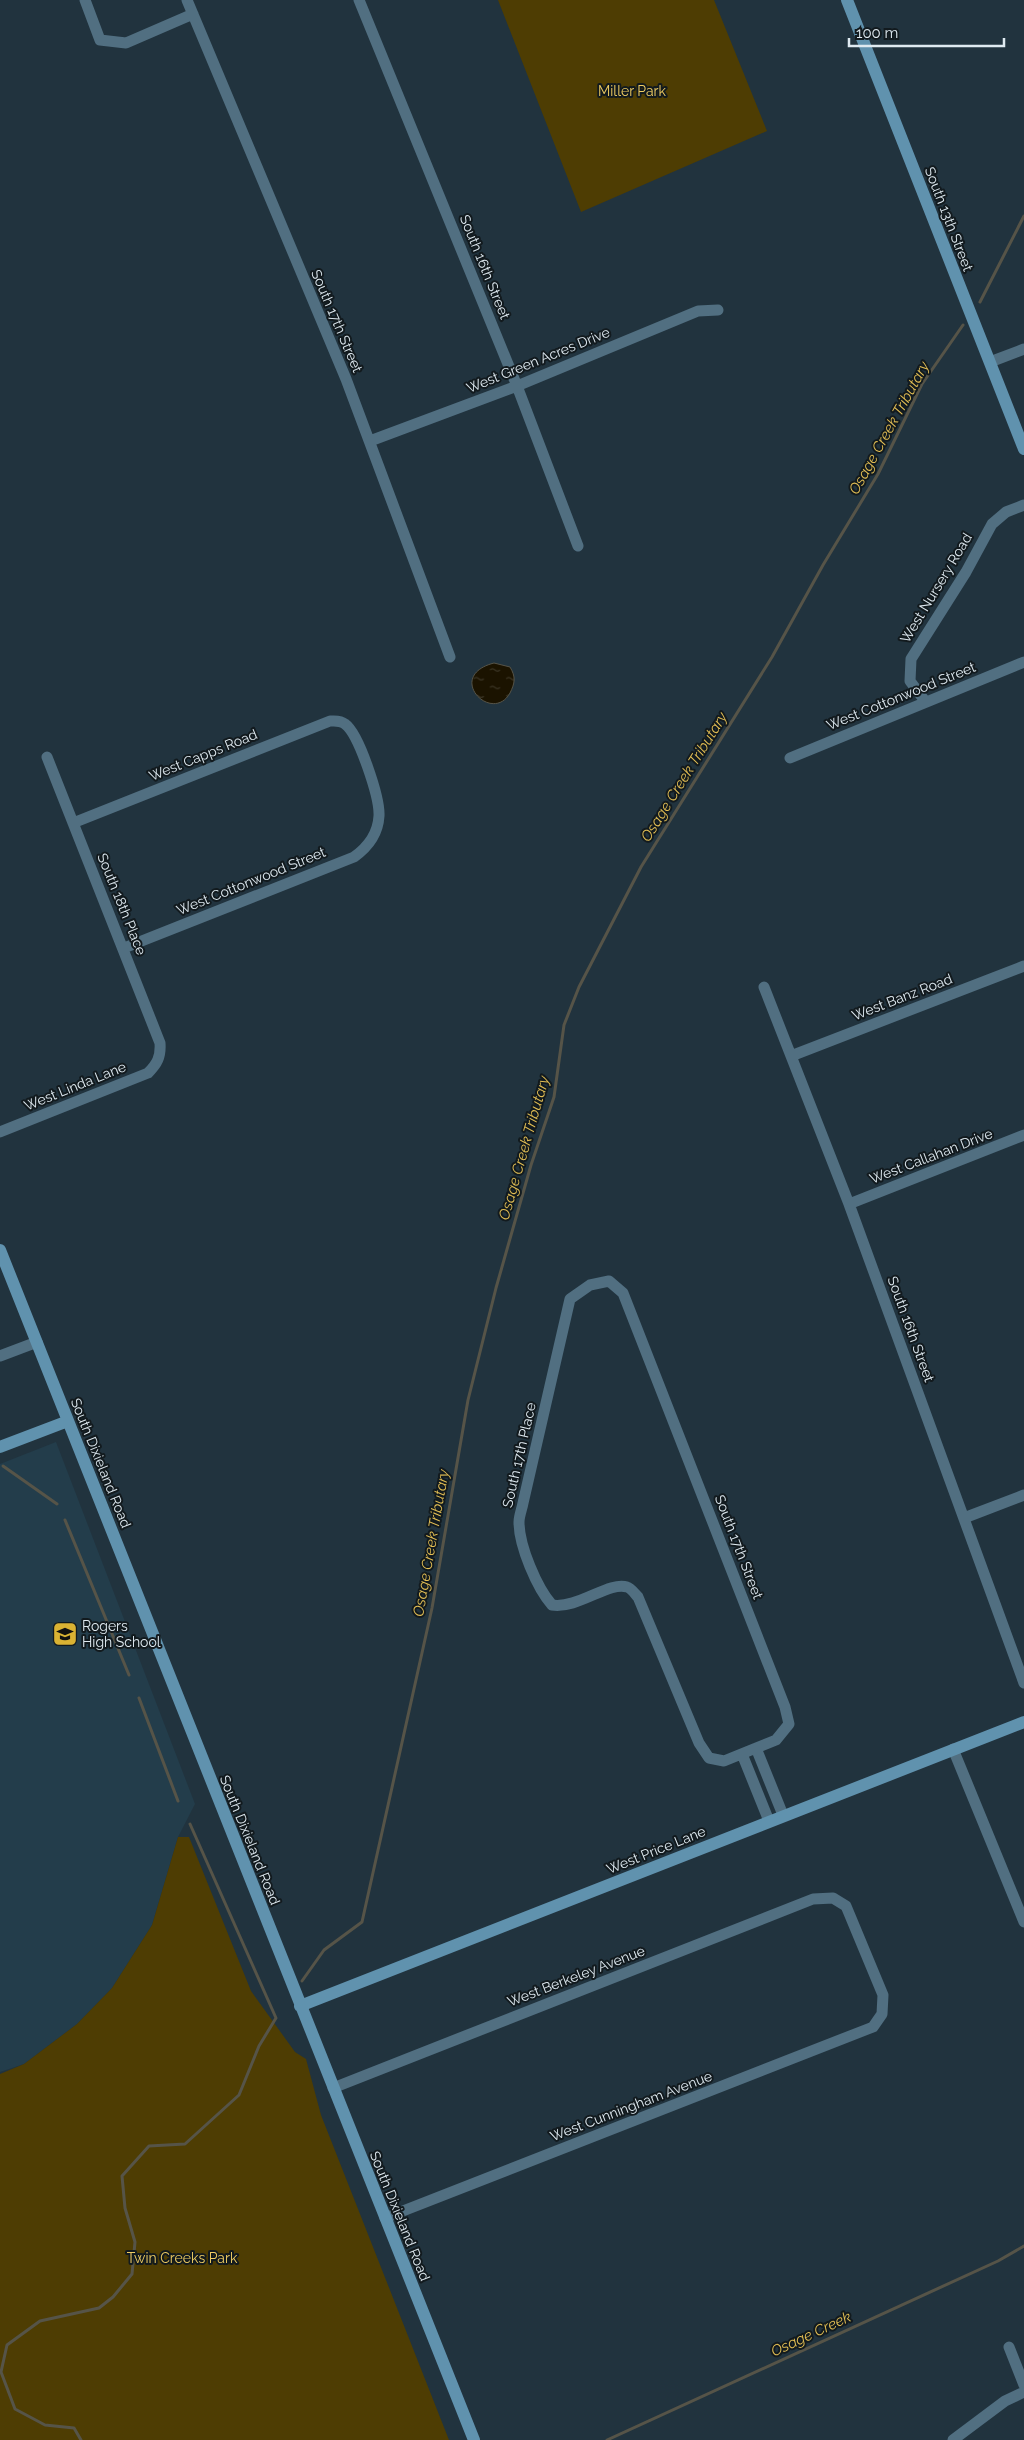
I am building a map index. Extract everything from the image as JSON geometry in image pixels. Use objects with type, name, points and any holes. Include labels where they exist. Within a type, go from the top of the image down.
[{"type":"street","points":[[84,0],[100,40],[126,43],[193,14]]},
{"type":"street","name":"South 17th Street","points":[[187,0],[370,442],[450,657]]},
{"type":"street","name":"South 16th Street","points":[[359,0],[518,386],[578,546]]},
{"type":"street","name":"South 13th Street","points":[[847,0],[1024,449]]},
{"type":"street","name":"West Green Acres Drive","points":[[370,442],[518,386],[698,310],[718,310]]},
{"type":"street","points":[[990,362],[1024,349]]},
{"type":"street","name":"West Nursery Road","points":[[925,701],[910,681],[911,659],[966,572],[992,524],[1006,512],[1024,505]]},
{"type":"street","name":"West Cottonwood Street","points":[[790,758],[1024,662]]},
{"type":"street","name":"West Capps Road","points":[[73,823],[330,721],[339,721],[345,724],[352,732],[378,800],[376,828]]},
{"type":"street","name":"South 18th Place","points":[[47,757],[160,1043],[161,1052],[158,1063]]},
{"type":"street","name":"West Cottonwood Street","points":[[124,948],[354,857],[370,843],[376,828]]},
{"type":"street","name":"West Banz Road","points":[[791,1056],[1024,966]]},
{"type":"street","name":"South 16th Street","points":[[764,987],[849,1204],[1024,1683]]},
{"type":"street","name":"West Linda Lane","points":[[0,1132],[148,1073],[158,1063]]},
{"type":"street","name":"West Callahan Drive","points":[[849,1204],[1024,1135]]},
{"type":"street","name":"South Dixieland Road","points":[[0,1250],[332,2088],[474,2440]]},
{"type":"street","name":"South 17th Street","points":[[609,1280],[623,1293],[785,1707],[789,1724],[776,1740],[756,1748]]},
{"type":"street","name":"South 17th Place","points":[[609,1280],[590,1285],[570,1299],[519,1522],[523,1546],[543,1594],[552,1605],[563,1607],[618,1585],[629,1587],[638,1597],[699,1743],[709,1758],[724,1761],[756,1748]]},
{"type":"street","points":[[0,1356],[37,1342]]},
{"type":"street","points":[[0,1447],[68,1420]]},
{"type":"street","points":[[964,1518],[1024,1495]]},
{"type":"street","name":"West Price Lane","points":[[300,2006],[1024,1722]]},
{"type":"street","points":[[756,1748],[783,1815]]},
{"type":"street","points":[[953,1749],[1024,1922]]},
{"type":"street","points":[[742,1754],[769,1821]]},
{"type":"street","name":"West Cunningham Avenue","points":[[385,2218],[873,2027],[882,2014],[883,1995],[846,1906],[832,1898]]},
{"type":"street","name":"West Berkeley Avenue","points":[[332,2088],[813,1899],[832,1898]]},
{"type":"street","points":[[1009,2347],[1024,2385]]},
{"type":"street","points":[[953,2440],[1006,2401],[1024,2392]]},
{"type":"shaded area","name":"Rogers High School","points":[[56,1442],[195,1804],[178,1837],[152,1925],[112,1988],[77,2024],[24,2064],[0,2072],[0,1464]]},
{"type":"green space","name":"Miller Park","points":[[498,0],[714,0],[767,131],[581,212]]},
{"type":"green space","name":"Twin Creeks Park","points":[[178,1837],[189,1837],[251,1991],[295,2052],[306,2059],[321,2115],[449,2440],[0,2440],[0,2074],[24,2064],[77,2024],[112,1988],[152,1925]]},
{"type":"water","points":[[494,663],[510,667],[514,680],[510,693],[502,701],[493,704],[484,701],[476,695],[472,687],[473,678],[480,669]]},
{"type":"waterway","name":"Osage Creek Tributary","points":[[980,302],[1024,216]]},
{"type":"waterway","name":"Osage Creek Tributary","points":[[302,1981],[324,1950],[362,1922],[432,1608],[468,1400],[496,1288],[531,1165],[554,1097],[564,1025],[579,987],[641,867],[772,657],[823,565],[878,474],[922,384],[963,325]]},
{"type":"waterway","points":[[3,1466],[57,1504]]},
{"type":"waterway","points":[[65,1520],[129,1675]]},
{"type":"waterway","points":[[139,1698],[178,1801]]},
{"type":"waterway","name":"Osage Creek Tributary","points":[[81,2440],[74,2428],[45,2425],[15,2409],[1,2372],[7,2345],[40,2321],[99,2308],[113,2297],[132,2274],[135,2242],[125,2208],[122,2176],[149,2146],[185,2144],[239,2095],[259,2046],[276,2018],[190,1824]]},
{"type":"waterway","name":"Osage Creek","points":[[607,2440],[998,2261],[1024,2246]]},
{"type":"place","name":"Rogers High School","points":[[65,1634]]}]
